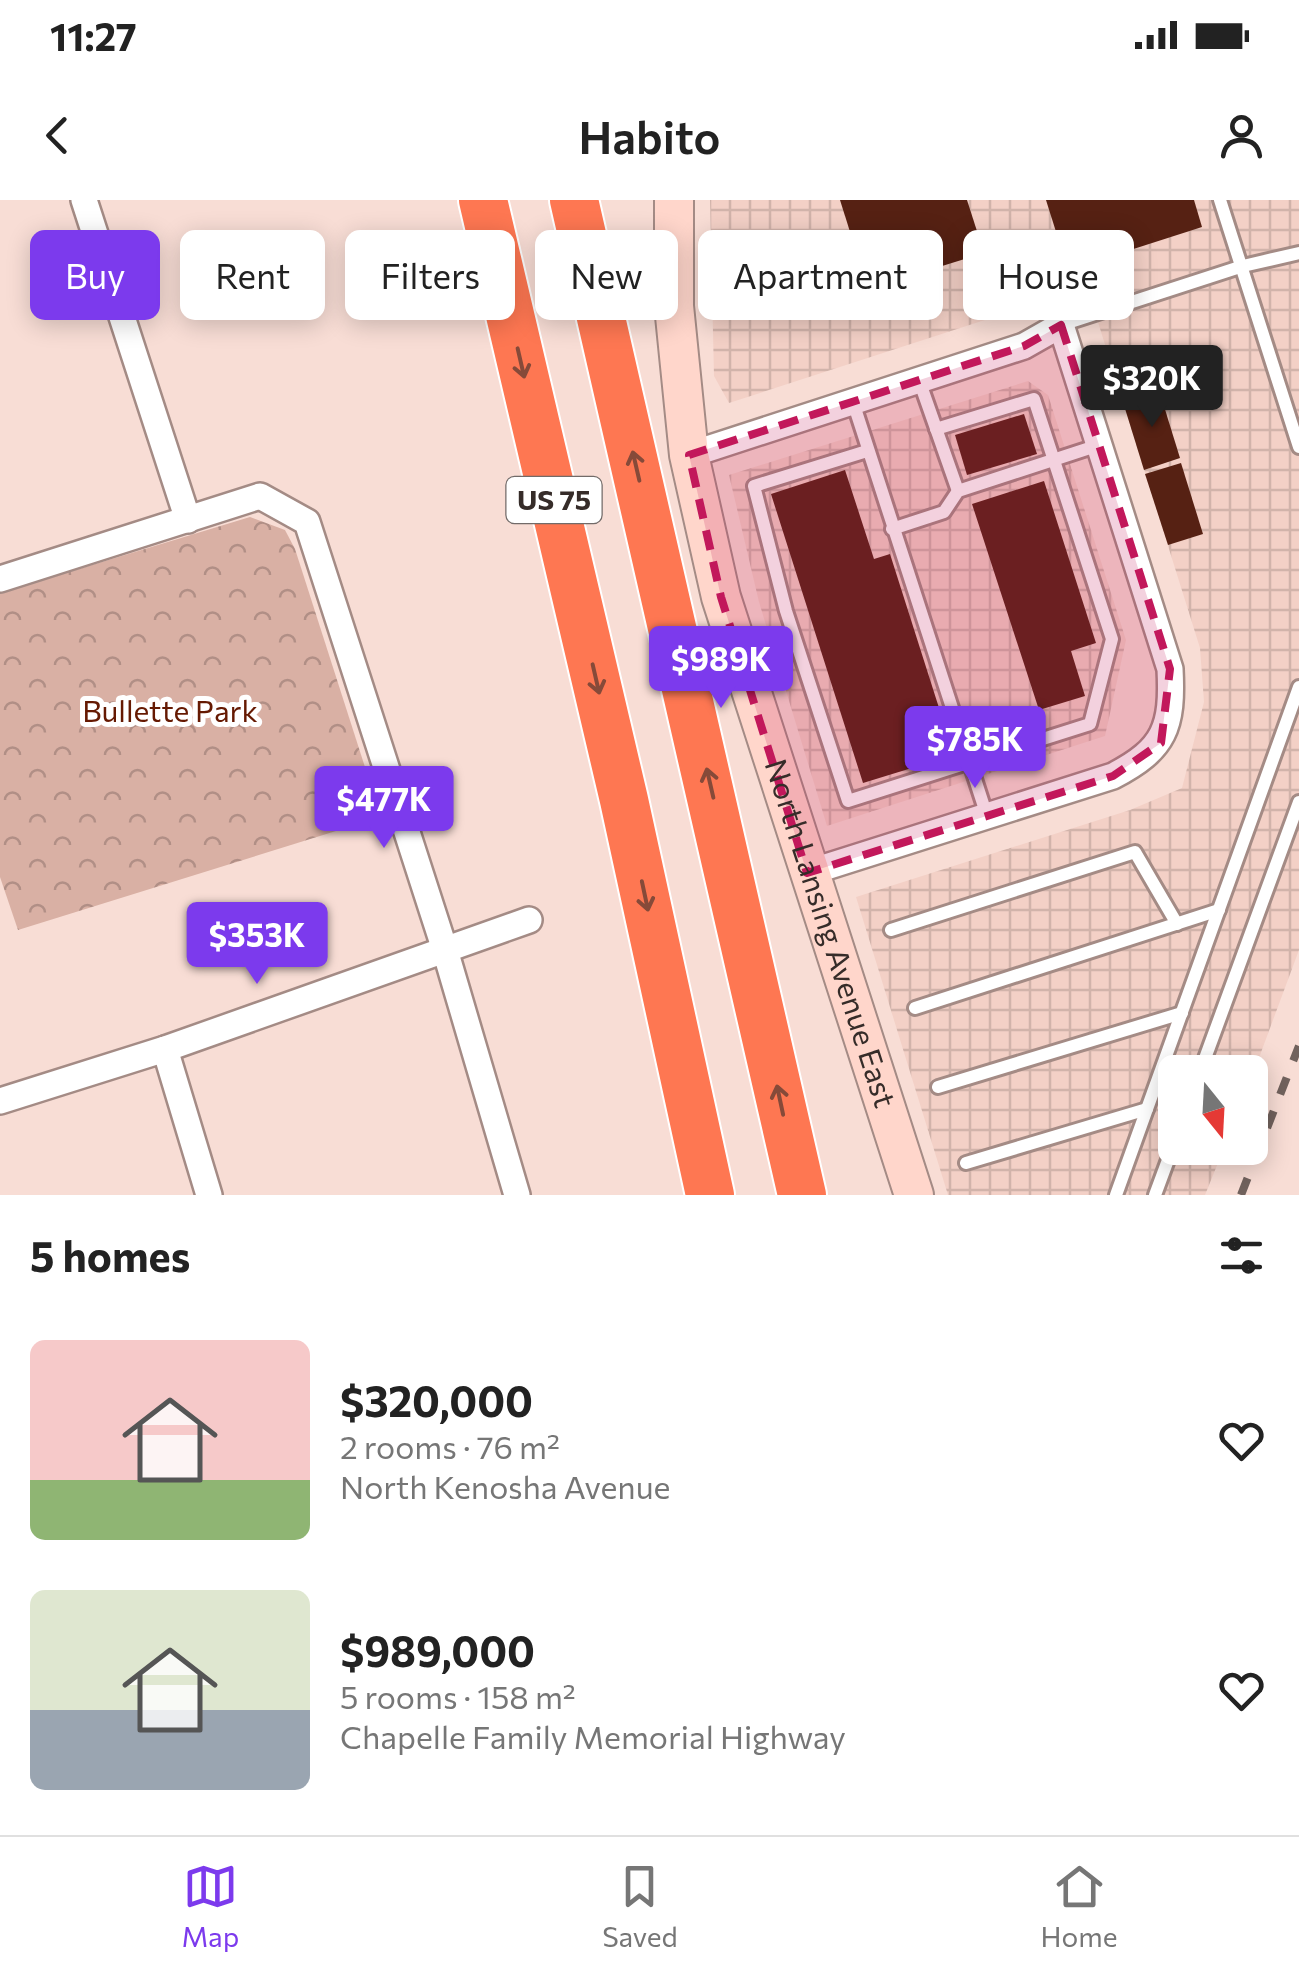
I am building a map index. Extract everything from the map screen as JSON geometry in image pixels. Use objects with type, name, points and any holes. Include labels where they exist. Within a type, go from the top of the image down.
[{"type":"highway","name":"US 75","points":[[483,200],[624,800],[710,1195]]},
{"type":"highway","name":"US 75","points":[[574,200],[802,1195]]},
{"type":"street","points":[[84,200],[188,520]]},
{"type":"street","name":"North Lansing Avenue East","points":[[674,200],[674,306],[689,455],[721,597],[914,1195]]},
{"type":"street","points":[[689,455],[1024,346],[1061,325],[1170,670],[1172,706],[1161,743],[1113,776],[808,873]]},
{"type":"street","points":[[0,579],[260,496],[307,522],[445,950],[517,1195]]},
{"type":"street","points":[[0,1101],[165,1049],[529,920]]},
{"type":"street","points":[[165,1049],[209,1195]]},
{"type":"lane","points":[[1220,200],[1299,447]]},
{"type":"lane","points":[[1061,325],[1243,266],[1299,253]]},
{"type":"lane","points":[[920,380],[958,491]]},
{"type":"lane","points":[[867,451],[754,486],[786,611],[848,800],[1090,724],[1112,639],[1034,399],[936,429]]},
{"type":"lane","points":[[853,402],[987,816]]},
{"type":"lane","points":[[892,529],[944,512],[958,491],[1099,446]]},
{"type":"lane","points":[[1116,1195],[1299,687]]},
{"type":"lane","points":[[1206,1055],[1299,802]]},
{"type":"lane","points":[[891,930],[1135,852],[1177,924]]},
{"type":"lane","points":[[915,1008],[1219,910]]},
{"type":"lane","points":[[938,1087],[1182,1013]]},
{"type":"lane","points":[[966,1163],[1147,1109]]},
{"type":"lane","points":[[1155,1195],[1166,1165]]},
{"type":"highlighted area","points":[[1061,325],[1170,669],[1161,743],[1113,776],[807,873],[721,597],[689,455],[1024,346]]},
{"type":"shaded area","points":[[710,200],[1299,200],[1299,950],[1260,1055],[1158,1055],[1158,1165],[1217,1165],[1205,1195],[948,1195],[856,897],[1130,810],[1182,788],[1204,702],[1200,648],[1097,320],[1134,320],[1134,230],[963,230],[963,320],[985,320],[729,403],[714,376],[713,320],[943,320],[943,230],[711,230]]},
{"type":"shaded area","points":[[1028,381],[1048,395],[1126,640],[1105,736],[827,826],[759,602],[729,475]]},
{"type":"green space","name":"Bullette Park","points":[[250,517],[285,530],[295,549],[381,817],[18,930],[0,877],[0,593]]},
{"type":"building","points":[[840,200],[967,200],[977,230],[963,230],[963,260],[943,266],[943,230],[849,230]]},
{"type":"building","points":[[1046,200],[1194,200],[1202,227],[1134,249],[1134,230],[1055,230]]},
{"type":"building","points":[[1159,390],[1180,458],[1144,470],[1123,402]]},
{"type":"building","points":[[1024,414],[1037,454],[967,475],[955,435]]},
{"type":"building","points":[[1181,463],[1203,534],[1168,545],[1145,474]]},
{"type":"building","points":[[845,470],[874,559],[890,554],[954,755],[863,783],[771,494]]},
{"type":"building","points":[[1044,481],[1096,643],[1071,651],[1085,696],[1039,710],[972,504]]},
{"type":"railway","points":[[1241,1195],[1299,1046]]}]
